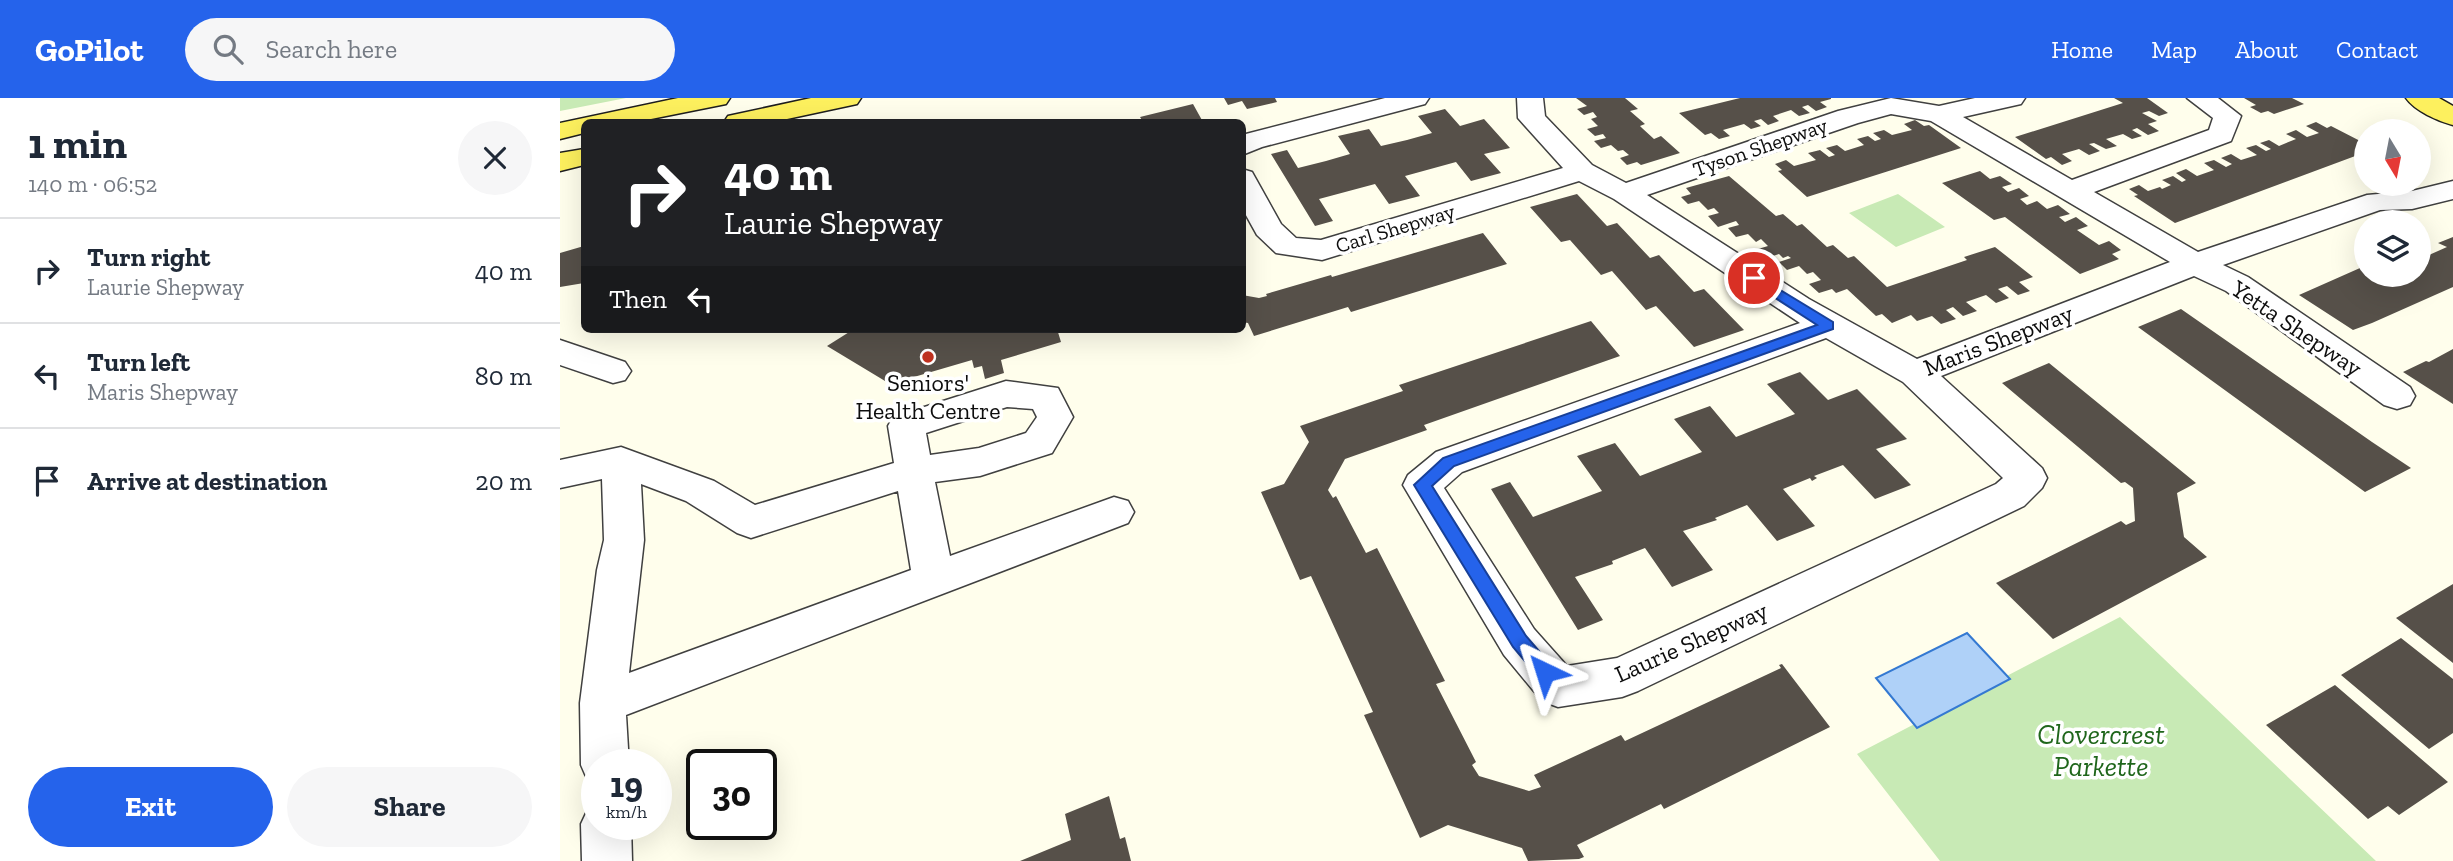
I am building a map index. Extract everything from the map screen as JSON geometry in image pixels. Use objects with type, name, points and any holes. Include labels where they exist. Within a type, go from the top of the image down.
[{"type":"main road","points":[[614,119],[717,98]]},
{"type":"main road","points":[[752,119],[848,98]]},
{"type":"main road","points":[[2419,98],[2453,117]]},
{"type":"main road","points":[[560,131],[581,126]]},
{"type":"main road","points":[[560,162],[581,158]]},
{"type":"street","points":[[1246,144],[1416,98]]},
{"type":"street","name":"Maris Shepway","points":[[1530,98],[1532,118],[1582,171],[1624,193],[1828,326],[1915,373],[2371,196]]},
{"type":"street","name":"Tyson Shepway","points":[[1939,114],[2012,98]]},
{"type":"street","points":[[2072,190],[2221,135],[2227,116],[2200,98]]},
{"type":"street","name":"Tyson Shepway","points":[[1624,193],[1848,117],[1891,106],[1939,114],[2195,264]]},
{"type":"street","points":[[2431,170],[2453,164]]},
{"type":"street","name":"Carl Shepway","points":[[1246,186],[1268,229],[1287,246],[1322,250],[1582,171]]},
{"type":"street","name":"Maris Shepway","points":[[2431,195],[2453,190]]},
{"type":"street","name":"Maris Shepway","points":[[2396,196],[2412,200],[2428,196]]},
{"type":"street","name":"Yetta Shepway","points":[[2195,264],[2237,284],[2397,396]]},
{"type":"street","name":"Laurie Shepway","points":[[1828,326],[1449,462],[1422,485],[1519,642],[1558,687],[1622,677],[2010,495],[2028,478],[1915,373]]},
{"type":"street","points":[[560,352],[613,371]]},
{"type":"street","points":[[604,749],[603,703],[618,570],[624,540],[621,461]]},
{"type":"street","points":[[560,474],[621,461],[700,491],[751,522],[914,471],[933,578]]},
{"type":"street","points":[[603,703],[1114,512]]},
{"type":"street","points":[[606,840],[607,861]]},
{"type":"green space","points":[[560,98],[626,98],[560,111]]},
{"type":"green space","points":[[1898,194],[1945,227],[1896,247],[1849,213]]},
{"type":"green space","name":"Clovercrest Parkette","points":[[2120,617],[2376,861],[1940,861],[1857,754]]},
{"type":"water","points":[[1967,633],[2010,679],[1917,728],[1876,678]]},
{"type":"building","points":[[1224,98],[1275,98],[1277,102],[1247,109],[1242,101],[1228,105]]},
{"type":"building","points":[[1576,98],[1625,98],[1638,109],[1630,111],[1645,124],[1640,126],[1654,139],[1661,136],[1680,153],[1641,165],[1637,162],[1627,165],[1620,158],[1629,155],[1623,150],[1618,151],[1611,145],[1601,148],[1594,141],[1606,138],[1603,134],[1595,136],[1587,129],[1598,126],[1591,119],[1597,117],[1593,112],[1584,115],[1577,109],[1587,106]]},
{"type":"building","points":[[1740,98],[1831,99],[1820,102],[1827,107],[1816,111],[1808,105],[1802,107],[1810,113],[1799,116],[1791,110],[1773,116],[1779,121],[1768,125],[1761,119],[1754,121],[1761,126],[1751,129],[1744,124],[1723,130],[1730,136],[1719,139],[1711,133],[1705,135],[1679,113]]},
{"type":"building","points":[[2114,98],[2147,98],[2168,113],[2159,116],[2149,111],[2142,113],[2157,121],[2148,124],[2159,131],[2148,135],[2137,128],[2132,130],[2142,136],[2132,139],[2123,134],[2106,139],[2117,146],[2106,149],[2094,143],[2089,144],[2100,151],[2089,155],[2079,149],[2062,154],[2072,161],[2062,165],[2051,157],[2046,159],[2015,137],[2123,103]]},
{"type":"building","points":[[2244,98],[2292,98],[2304,104],[2274,114],[2268,111],[2261,113],[2250,107],[2256,105]]},
{"type":"building","points":[[1193,104],[1201,119],[1141,119],[1140,117]]},
{"type":"building","points":[[1445,109],[1460,126],[1484,119],[1510,148],[1484,154],[1501,173],[1471,181],[1456,162],[1405,176],[1420,196],[1389,204],[1375,184],[1319,199],[1333,221],[1315,226],[1271,154],[1287,150],[1298,168],[1326,161],[1350,154],[1338,136],[1369,129],[1381,146],[1407,140],[1432,133],[1418,116]]},
{"type":"building","points":[[1915,120],[1924,126],[1929,125],[1961,148],[1807,197],[1778,171],[1782,170],[1775,164],[1786,160],[1794,166],[1816,160],[1808,153],[1820,150],[1829,157],[1835,155],[1826,148],[1837,145],[1845,151],[1864,145],[1857,139],[1868,136],[1875,141],[1881,139],[1873,133],[1884,130],[1892,135],[1912,130],[1904,124]]},
{"type":"building","points":[[2316,122],[2354,138],[2354,156],[2175,223],[2134,196],[2138,195],[2129,189],[2139,185],[2148,191],[2160,187],[2162,189],[2171,185],[2162,180],[2173,176],[2182,182],[2186,180],[2176,173],[2186,169],[2197,176],[2214,170],[2204,163],[2214,160],[2226,167],[2232,164],[2221,158],[2231,154],[2241,160],[2257,155],[2246,148],[2256,145],[2266,151],[2271,149],[2260,143],[2269,140],[2279,146],[2296,139],[2286,134],[2296,130],[2307,137],[2319,133],[2306,126]]},
{"type":"building","points":[[1980,171],[1990,179],[2000,176],[2012,184],[2002,187],[2008,192],[2019,188],[2029,196],[2020,199],[2027,205],[2037,201],[2047,209],[2058,205],[2070,214],[2059,217],[2065,222],[2076,217],[2088,226],[2077,230],[2099,245],[2109,241],[2121,250],[2112,254],[2119,259],[2080,274],[2005,217],[1994,220],[1942,183]]},
{"type":"building","points":[[1729,176],[1776,216],[1783,214],[1797,226],[1802,224],[1827,247],[1833,245],[1848,258],[1854,256],[1887,287],[1967,260],[1964,257],[1995,247],[2033,277],[2019,282],[2030,291],[2018,295],[2007,286],[1998,289],[2009,298],[1996,303],[1986,295],[1966,302],[1977,311],[1963,316],[1953,307],[1946,310],[1956,319],[1941,324],[1932,316],[1917,321],[1911,315],[1892,323],[1882,314],[1876,316],[1847,289],[1836,293],[1832,289],[1819,293],[1809,284],[1821,280],[1813,272],[1807,274],[1799,266],[1787,270],[1779,262],[1791,258],[1783,258],[1779,254],[1767,258],[1758,249],[1768,246],[1761,239],[1756,242],[1748,234],[1736,237],[1728,228],[1739,225],[1736,221],[1718,227],[1708,216],[1719,213],[1714,208],[1708,210],[1699,201],[1688,204],[1681,197],[1691,194],[1686,188]]},
{"type":"building","points":[[1577,194],[1607,226],[1617,223],[1650,258],[1659,255],[1694,292],[1704,289],[1744,330],[1694,347],[1656,306],[1646,310],[1612,271],[1601,275],[1570,240],[1561,242],[1530,207]]},
{"type":"building","points":[[1483,233],[1507,264],[1351,312],[1348,307],[1254,336],[1246,323],[1246,296],[1259,298],[1331,275],[1332,277]]},
{"type":"building","points":[[2453,237],[2453,287],[2372,323],[2353,330],[2299,295],[2354,271],[2354,287],[2431,287],[2431,254],[2447,247],[2438,243]]},
{"type":"building","points":[[581,247],[581,284],[560,287],[560,253]]},
{"type":"building","points":[[2181,309],[2411,468],[2365,492],[2138,327]]},
{"type":"building","points":[[1591,321],[1620,356],[1424,425],[1427,430],[1345,459],[1328,490],[1333,498],[1336,496],[1366,553],[1377,548],[1445,681],[1436,684],[1476,762],[1472,765],[1479,776],[1529,791],[1541,787],[1534,775],[1621,735],[1625,741],[1781,668],[1779,665],[1782,664],[1830,727],[1664,809],[1661,804],[1577,845],[1584,857],[1579,859],[1528,861],[1522,848],[1448,825],[1420,838],[1364,715],[1373,712],[1311,576],[1300,580],[1261,492],[1284,484],[1309,442],[1300,426],[1403,391],[1399,385]]},
{"type":"building","name":"Seniors' Health Centre","points":[[848,333],[1058,333],[1061,342],[1001,360],[1004,373],[985,379],[982,366],[974,368],[972,360],[890,384],[827,346]]},
{"type":"building","points":[[2453,349],[2453,404],[2403,372],[2429,362]]},
{"type":"building","points":[[2049,363],[2196,483],[2177,493],[2184,537],[2207,557],[2053,639],[1996,583],[2121,521],[2126,525],[2135,521],[2133,488],[2125,482],[2121,483],[2002,383]]},
{"type":"building","points":[[1800,372],[1828,400],[1857,389],[1907,439],[1876,449],[1911,485],[1875,499],[1843,465],[1814,476],[1817,478],[1812,481],[1810,478],[1783,489],[1815,526],[1777,541],[1747,505],[1715,518],[1717,520],[1683,531],[1713,570],[1672,587],[1645,548],[1612,561],[1613,564],[1575,577],[1603,620],[1578,630],[1491,489],[1510,482],[1533,517],[1602,491],[1577,456],[1615,443],[1640,476],[1702,452],[1674,419],[1710,406],[1736,437],[1795,414],[1767,384]]},
{"type":"building","points":[[2453,584],[2453,663],[2396,618]]},
{"type":"building","points":[[2401,638],[2453,679],[2453,733],[2429,749],[2341,675]]},
{"type":"building","points":[[2335,685],[2448,782],[2399,815],[2388,806],[2368,819],[2266,725]]},
{"type":"building","points":[[1109,796],[1120,839],[1125,837],[1131,861],[1020,861],[1071,840],[1065,814]]},
{"type":"place","name":"Seniors' Health Centre","points":[[928,357]]},
{"type":"route","points":[[1545,672],[1519,642],[1422,485],[1449,462],[1828,326],[1754,278]]}]
